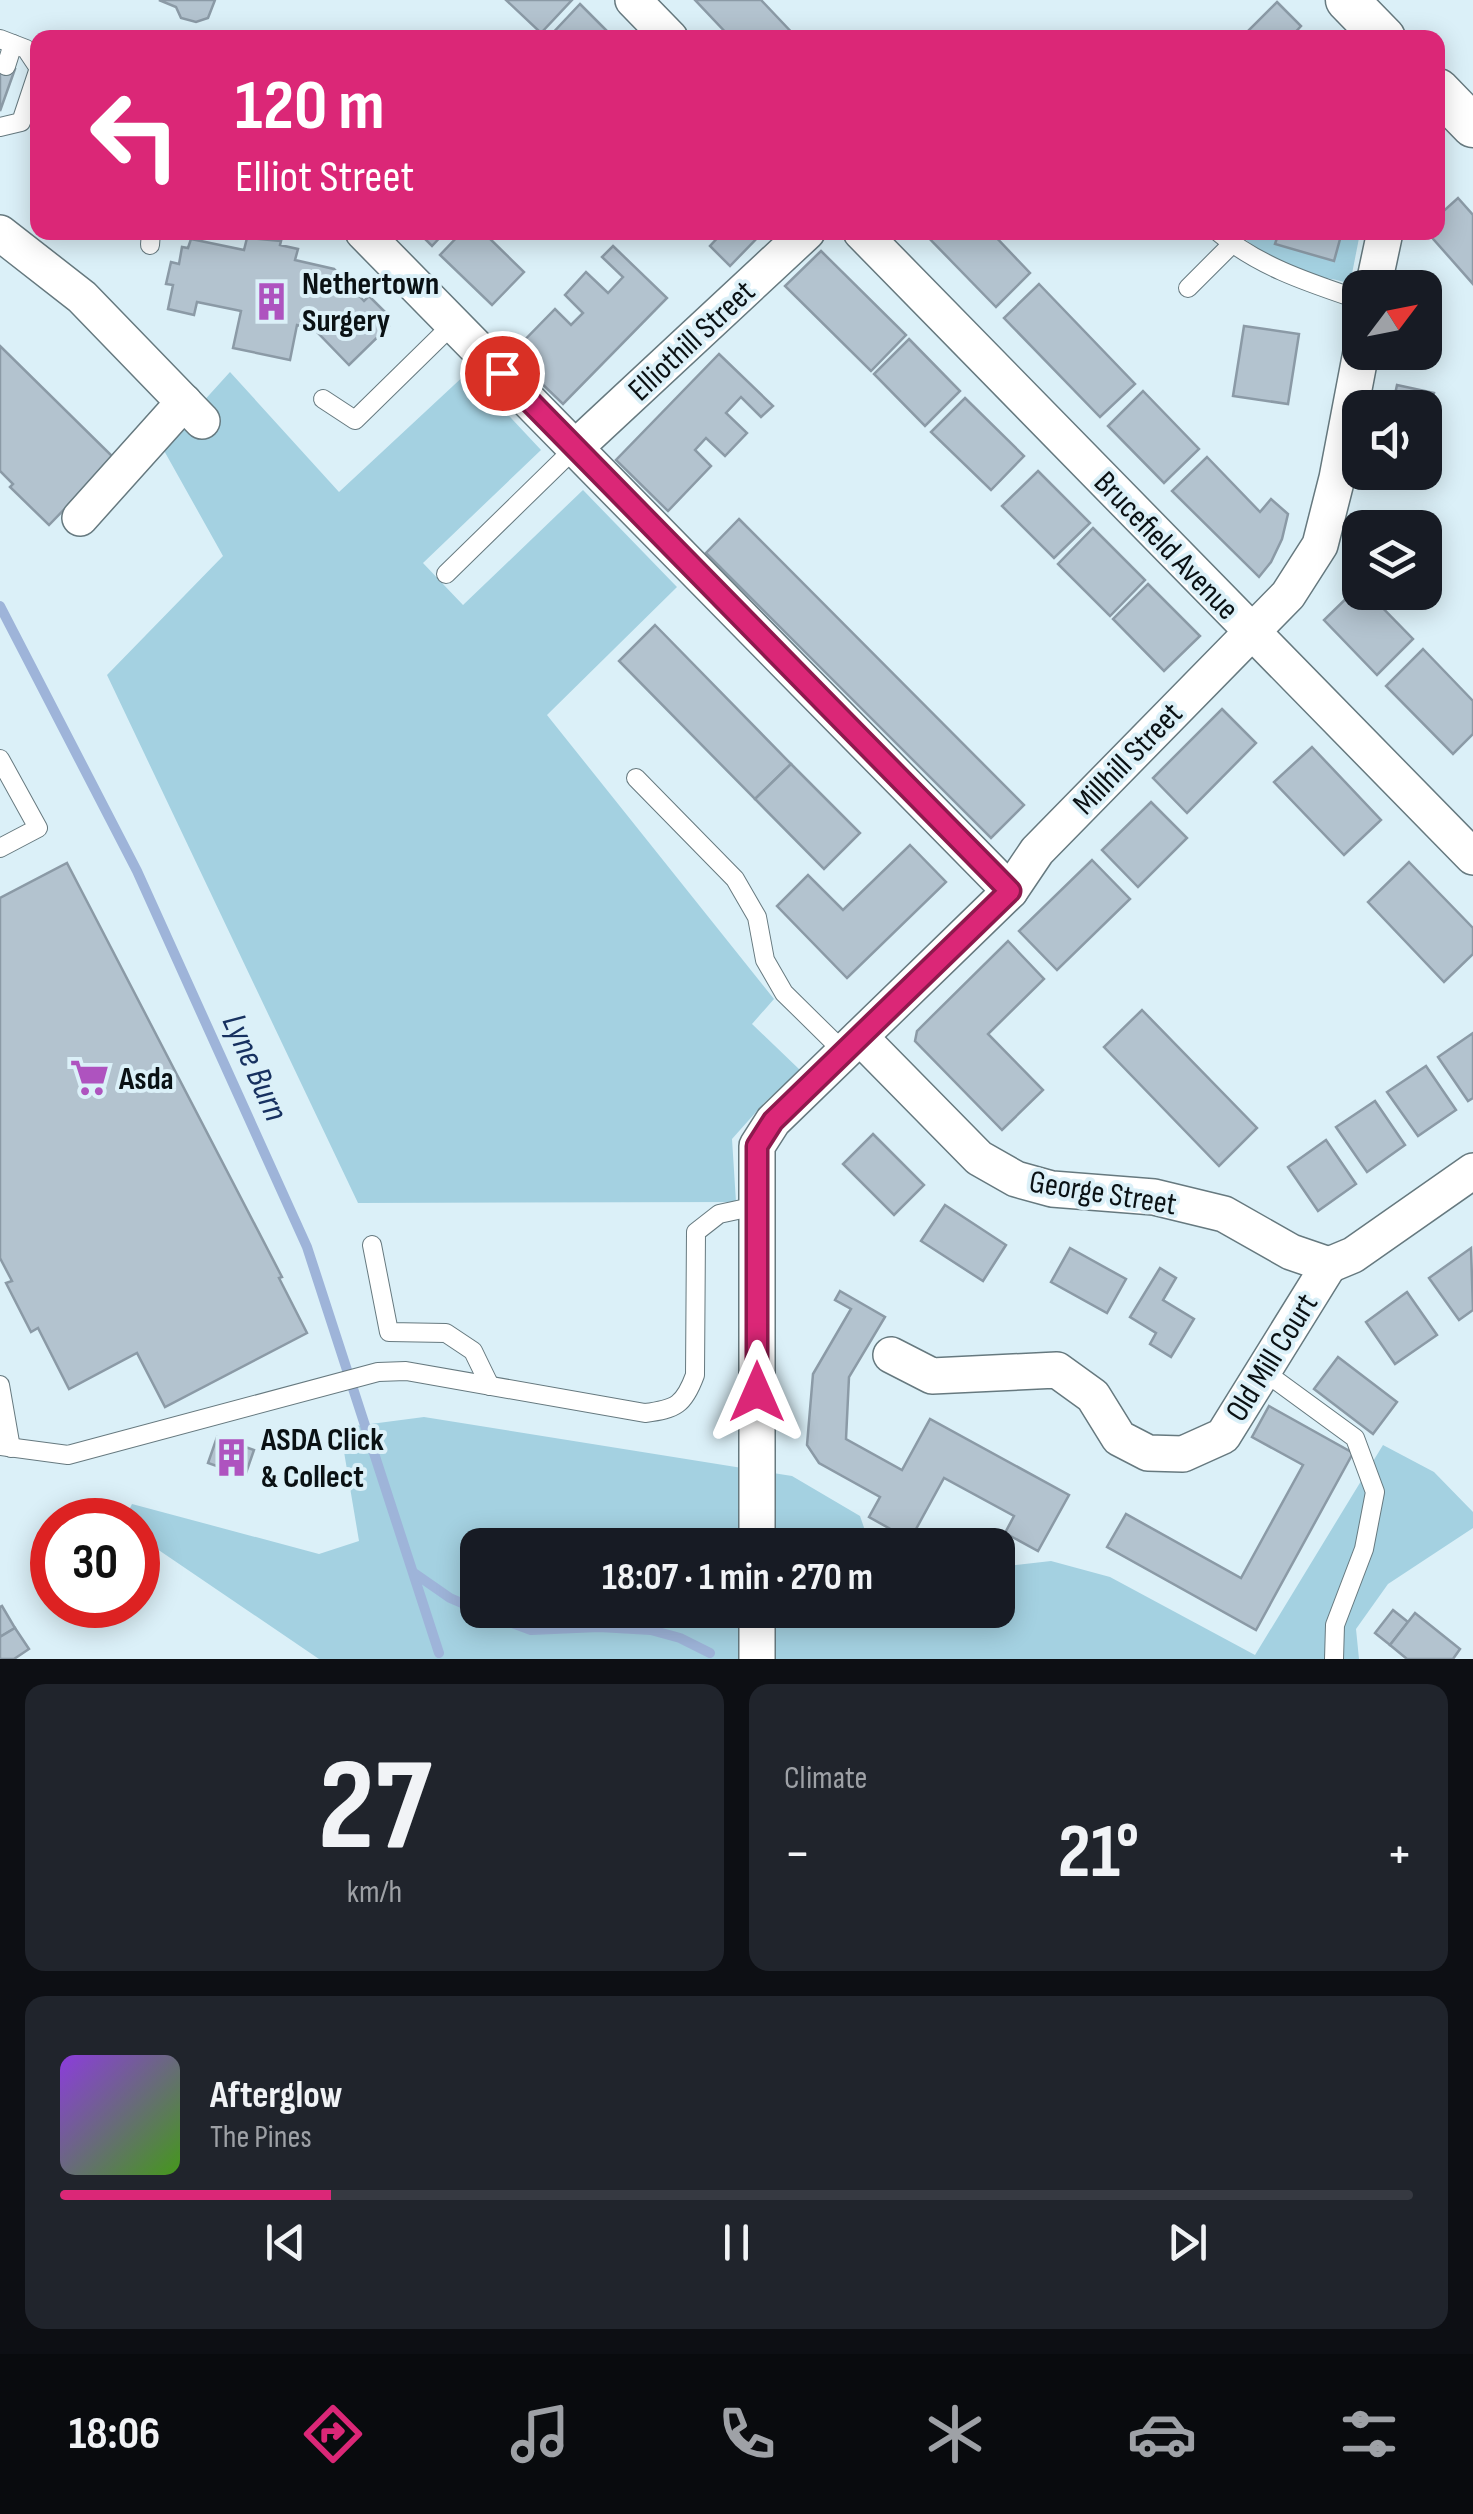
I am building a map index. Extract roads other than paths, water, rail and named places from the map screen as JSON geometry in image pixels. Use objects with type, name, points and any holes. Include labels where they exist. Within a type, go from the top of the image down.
[{"type":"street","points":[[633,0],[662,30]]},
{"type":"street","points":[[1347,0],[1376,30]]},
{"type":"street","points":[[0,233],[82,297],[193,412],[80,518]]},
{"type":"street","points":[[371,240],[1010,891]]},
{"type":"street","name":"Elliothill Street","points":[[576,447],[798,240]]},
{"type":"street","name":"Brucefield Avenue","points":[[869,240],[1473,857]]},
{"type":"street","points":[[1378,270],[1384,240]]},
{"type":"street","name":"Millhill Street","points":[[757,1528],[757,1146],[773,1121],[1010,891],[1037,851],[1288,595],[1320,545],[1358,370]]},
{"type":"street","name":"George Street","points":[[852,1045],[979,1158],[1016,1179],[1052,1189],[1154,1197],[1224,1214],[1292,1252],[1329,1264]]},
{"type":"street","points":[[1329,1264],[1353,1255],[1473,1171]]},
{"type":"street","name":"Old Mill Court","points":[[891,1355],[932,1376],[1057,1370],[1093,1396],[1119,1438],[1148,1453],[1183,1454],[1222,1436],[1329,1264]]},
{"type":"street","points":[[757,1628],[757,1659]]},
{"type":"lane","points":[[6,66],[7,42],[30,53]]},
{"type":"lane","points":[[0,126],[21,122],[30,94]]},
{"type":"lane","points":[[1188,288],[1224,240]]},
{"type":"lane","points":[[1228,240],[1282,273],[1342,294]]},
{"type":"lane","points":[[323,399],[355,420],[453,324]]},
{"type":"lane","points":[[446,574],[576,447]]},
{"type":"lane","points":[[0,759],[38,828],[0,848]]},
{"type":"lane","points":[[636,778],[736,879],[757,917],[765,960],[784,993],[852,1045]]},
{"type":"lane","points":[[0,1385],[6,1447],[68,1454],[378,1372],[406,1371],[645,1413],[669,1410],[687,1398],[695,1376],[696,1232],[719,1214],[756,1206]]},
{"type":"lane","points":[[372,1245],[389,1332],[446,1333],[474,1350],[490,1386]]},
{"type":"lane","points":[[1262,1370],[1355,1438],[1375,1492],[1364,1549],[1335,1625],[1334,1659]]},
{"type":"waterway","name":"Lyne Burn","points":[[0,606],[137,871],[307,1247],[439,1653]]},
{"type":"waterway","name":"Lyne Burn","points":[[414,1573],[460,1602]]},
{"type":"waterway","name":"Lyne Burn","points":[[526,1628],[576,1628]]},
{"type":"waterway","name":"Lyne Burn","points":[[616,1628],[651,1630],[680,1638],[710,1653]]},
{"type":"place","name":"Nethertown Surgery","points":[[272,301]]},
{"type":"place","name":"Asda","points":[[89,1078]]},
{"type":"place","name":"ASDA Click & Collect","points":[[231,1457]]}]
